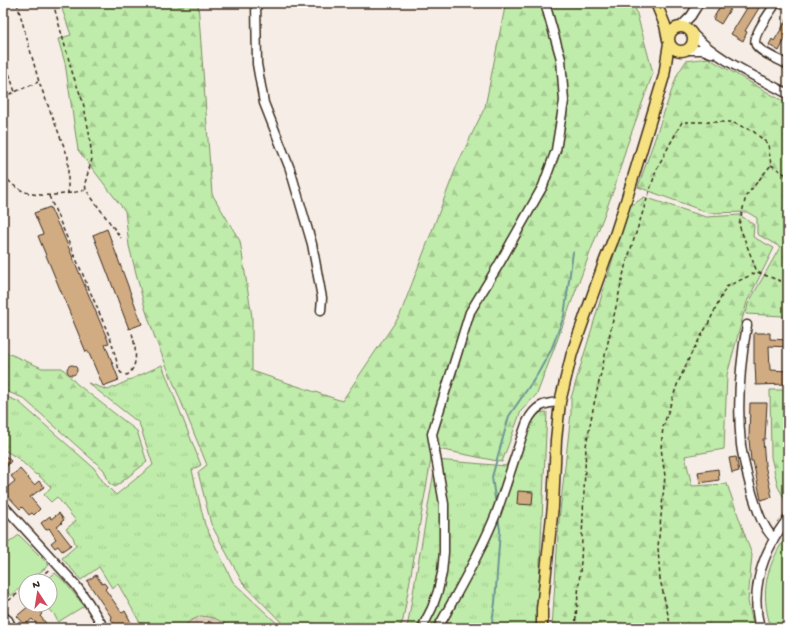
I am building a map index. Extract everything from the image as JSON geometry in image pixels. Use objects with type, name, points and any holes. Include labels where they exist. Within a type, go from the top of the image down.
[{"type":"main road","points":[[542,628],[542,609],[553,506],[556,440],[560,402],[572,353],[602,267],[615,235],[664,76],[670,63],[694,41],[692,32],[669,21],[657,6]]},
{"type":"main road","points":[[657,6],[665,25],[669,42],[674,49],[684,51]]},
{"type":"main road","points":[[664,76],[669,36],[672,30],[680,27]]},
{"type":"street","points":[[256,3],[257,64],[264,103],[290,169],[312,244],[322,298],[321,310]]},
{"type":"street","points":[[422,628],[432,608],[438,591],[442,574],[444,552],[444,504],[432,434],[470,312],[543,186],[556,150],[564,101],[561,59],[544,3]]},
{"type":"street","points":[[776,3],[758,32],[755,42],[762,51],[788,65]]},
{"type":"street","points":[[680,27],[697,7]]},
{"type":"street","points":[[697,7],[691,21],[692,32],[708,48],[788,94]]},
{"type":"street","points":[[684,51],[703,50],[720,56]]},
{"type":"street","points":[[747,325],[742,351],[740,390],[741,446],[760,520],[774,540]]},
{"type":"street","points":[[438,628],[475,560],[496,514],[531,413],[545,404],[560,402]]},
{"type":"street","points":[[3,505],[82,593],[104,628]]},
{"type":"street","points":[[760,628],[757,608],[757,586],[763,562],[778,531],[788,518]]},
{"type":"street","points":[[3,616],[8,620],[12,628]]},
{"type":"path","points":[[17,3],[39,82],[68,157],[68,194]]},
{"type":"path","points":[[53,3],[73,74],[83,102],[89,132],[92,159],[86,183],[86,190],[121,238]]},
{"type":"path","points":[[3,54],[15,92]]},
{"type":"path","points":[[3,97],[39,82]]},
{"type":"path","points":[[575,628],[586,446],[594,404],[625,267],[657,168],[682,122],[731,122],[753,131],[768,144],[771,165],[746,196],[739,225],[757,272]]},
{"type":"path","points":[[771,165],[788,176]]},
{"type":"path","points":[[3,167],[8,180],[26,193],[49,196],[86,190]]},
{"type":"path","points":[[49,196],[111,340],[119,370],[124,375],[127,375],[131,371],[136,355],[132,333]]},
{"type":"path","points":[[671,628],[660,579],[658,547],[665,476],[661,448],[663,427],[677,385],[691,354],[726,287],[757,272],[788,284]]},
{"type":"path","points":[[44,573],[56,564]]},
{"type":"path","points":[[3,606],[18,594]]},
{"type":"shaded area","points":[[201,617],[214,618],[232,628],[183,628],[190,621]]},
{"type":"green space","points":[[60,3],[198,3],[212,194],[240,241],[252,317],[252,371],[342,401],[400,315],[457,165],[485,107],[505,3],[634,3],[653,73],[626,148],[615,186],[537,394],[521,411],[502,462],[433,448],[403,620],[400,628],[330,628],[283,624],[242,582],[211,524],[198,472],[207,465],[155,338],[145,308],[129,246],[125,211],[78,150],[65,63],[58,39],[71,35]]},
{"type":"green space","points":[[708,58],[788,104],[788,321],[783,316],[746,314],[748,304],[780,247],[757,234],[757,218],[747,212],[709,213],[638,187],[677,75],[686,61]]},
{"type":"green space","points":[[644,197],[706,217],[740,215],[754,225],[753,237],[774,248],[747,302],[727,375],[724,449],[685,456],[692,486],[727,484],[752,555],[748,601],[754,628],[552,628],[559,520],[571,413],[571,398],[628,208]]},
{"type":"green space","points":[[3,351],[42,368],[62,368],[77,384],[137,431],[147,462],[115,487],[109,483],[104,470],[23,398],[3,390]]},
{"type":"green space","points":[[162,365],[201,465],[192,470],[205,525],[233,582],[282,628],[234,628],[214,618],[201,616],[190,621],[182,628],[143,628],[118,584],[112,588],[99,567],[81,580],[62,558],[76,546],[73,537],[66,529],[76,521],[57,497],[51,502],[44,495],[51,487],[19,459],[3,449],[3,395],[19,402],[94,468],[104,483],[116,495],[153,465],[139,423],[88,383],[108,390]]},
{"type":"green space","points":[[770,390],[788,390],[788,494],[786,501],[778,487],[771,457]]},
{"type":"green space","points":[[547,412],[537,628],[407,628],[436,460],[506,466],[528,414]]},
{"type":"green space","points":[[788,533],[788,628],[771,628],[767,614],[767,578],[775,556]]},
{"type":"green space","points":[[19,535],[49,565],[39,573],[18,573],[18,590],[11,596],[3,587],[3,547]]},
{"type":"green space","points":[[58,576],[65,582],[84,606],[58,622],[53,613],[58,613]]},
{"type":"building","points":[[722,3],[734,3],[721,24],[713,19]]},
{"type":"building","points":[[750,3],[762,3],[745,31],[747,32],[743,41],[731,34]]},
{"type":"building","points":[[788,18],[788,41],[785,39],[779,51],[769,45],[772,39],[774,41]]},
{"type":"building","points":[[50,207],[60,227],[109,343],[105,344],[119,380],[103,386],[88,351],[86,352],[38,236],[43,234],[34,213]]},
{"type":"building","points":[[107,229],[142,324],[129,329],[93,235]]},
{"type":"building","points":[[754,333],[770,333],[770,339],[788,340],[788,347],[769,346],[770,370],[788,371],[788,384],[756,385]]},
{"type":"building","points":[[70,365],[74,365],[76,366],[76,374],[70,375],[67,372],[67,368]]},
{"type":"building","points":[[750,403],[767,403],[765,439],[763,439],[765,465],[772,497],[761,500],[753,461],[751,461],[749,439]]},
{"type":"building","points":[[3,454],[11,461],[6,467],[3,464]]},
{"type":"building","points":[[736,457],[739,471],[732,473],[729,458]]},
{"type":"building","points":[[20,469],[34,485],[39,481],[44,487],[30,497],[40,509],[34,515],[32,513],[29,515],[22,507],[20,509],[3,491],[15,481],[11,476]]},
{"type":"building","points":[[718,469],[719,480],[700,483],[698,472]]},
{"type":"building","points":[[518,491],[533,492],[532,505],[517,504]]},
{"type":"building","points":[[59,513],[64,520],[57,527],[71,545],[62,551],[58,546],[55,548],[51,543],[56,539],[49,528],[46,530],[41,523],[50,516],[51,519]]},
{"type":"building","points":[[96,575],[102,584],[104,583],[107,587],[105,589],[122,613],[125,611],[134,628],[116,628],[111,619],[112,618],[87,581]]},
{"type":"building","points":[[21,613],[41,613],[40,616],[50,628],[41,628],[32,619],[25,625],[17,616]]},
{"type":"building","points":[[209,621],[217,628],[203,628]]},
{"type":"waterway","points":[[496,505],[492,477],[509,416],[537,375],[551,350],[564,316],[573,252]]},
{"type":"waterway","points":[[491,628],[495,603],[500,530],[498,517]]}]
